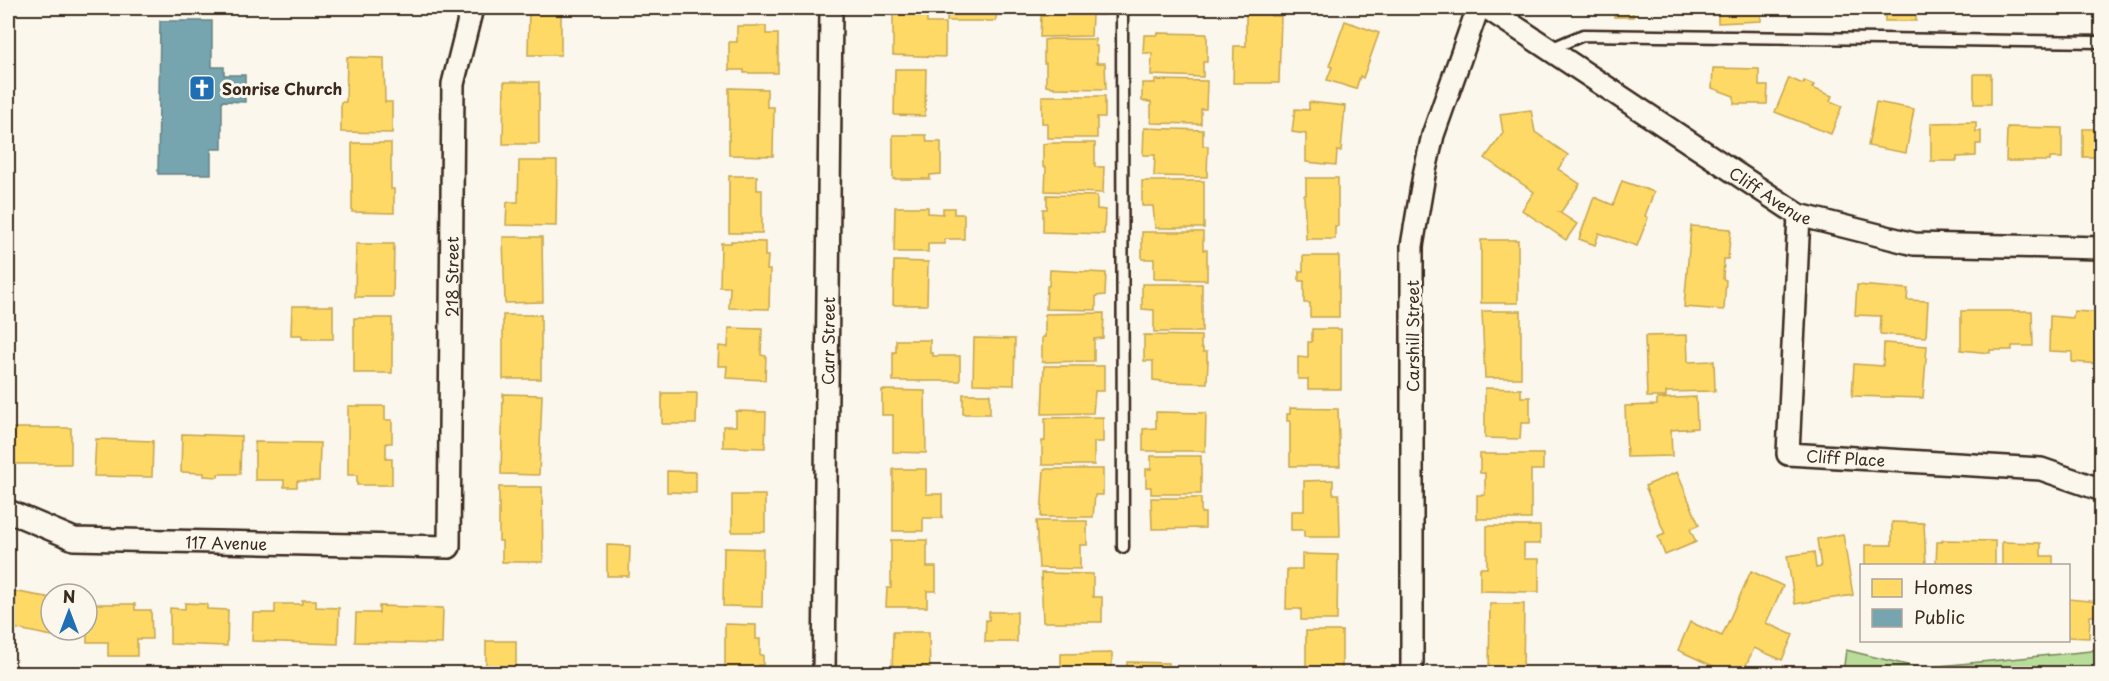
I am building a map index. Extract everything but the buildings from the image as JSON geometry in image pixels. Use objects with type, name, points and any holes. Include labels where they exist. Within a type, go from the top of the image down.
[{"type":"street","name":"218 Street","points":[[449,547],[453,84],[472,8]]},
{"type":"street","name":"Carr Street","points":[[824,674],[831,8]]},
{"type":"street","name":"Carshill Street","points":[[1412,674],[1412,246],[1424,175],[1434,135],[1478,8]]},
{"type":"street","name":"Cliff Avenue","points":[[1487,8],[1799,215],[1914,244],[2102,248]]},
{"type":"street","name":"Cliff Place","points":[[1799,215],[1788,454],[2041,470],[2102,490]]},
{"type":"street","name":"117 Avenue","points":[[8,512],[74,539],[449,547]]},
{"type":"lane","points":[[1122,8],[1123,547]]},
{"type":"lane","points":[[1549,50],[1583,35],[2102,42]]},
{"type":"green space","points":[[2101,646],[2101,673],[1843,673],[1846,650],[1919,668],[2091,651]]},
{"type":"place","name":"Sonrise Church","points":[[202,88]]}]
